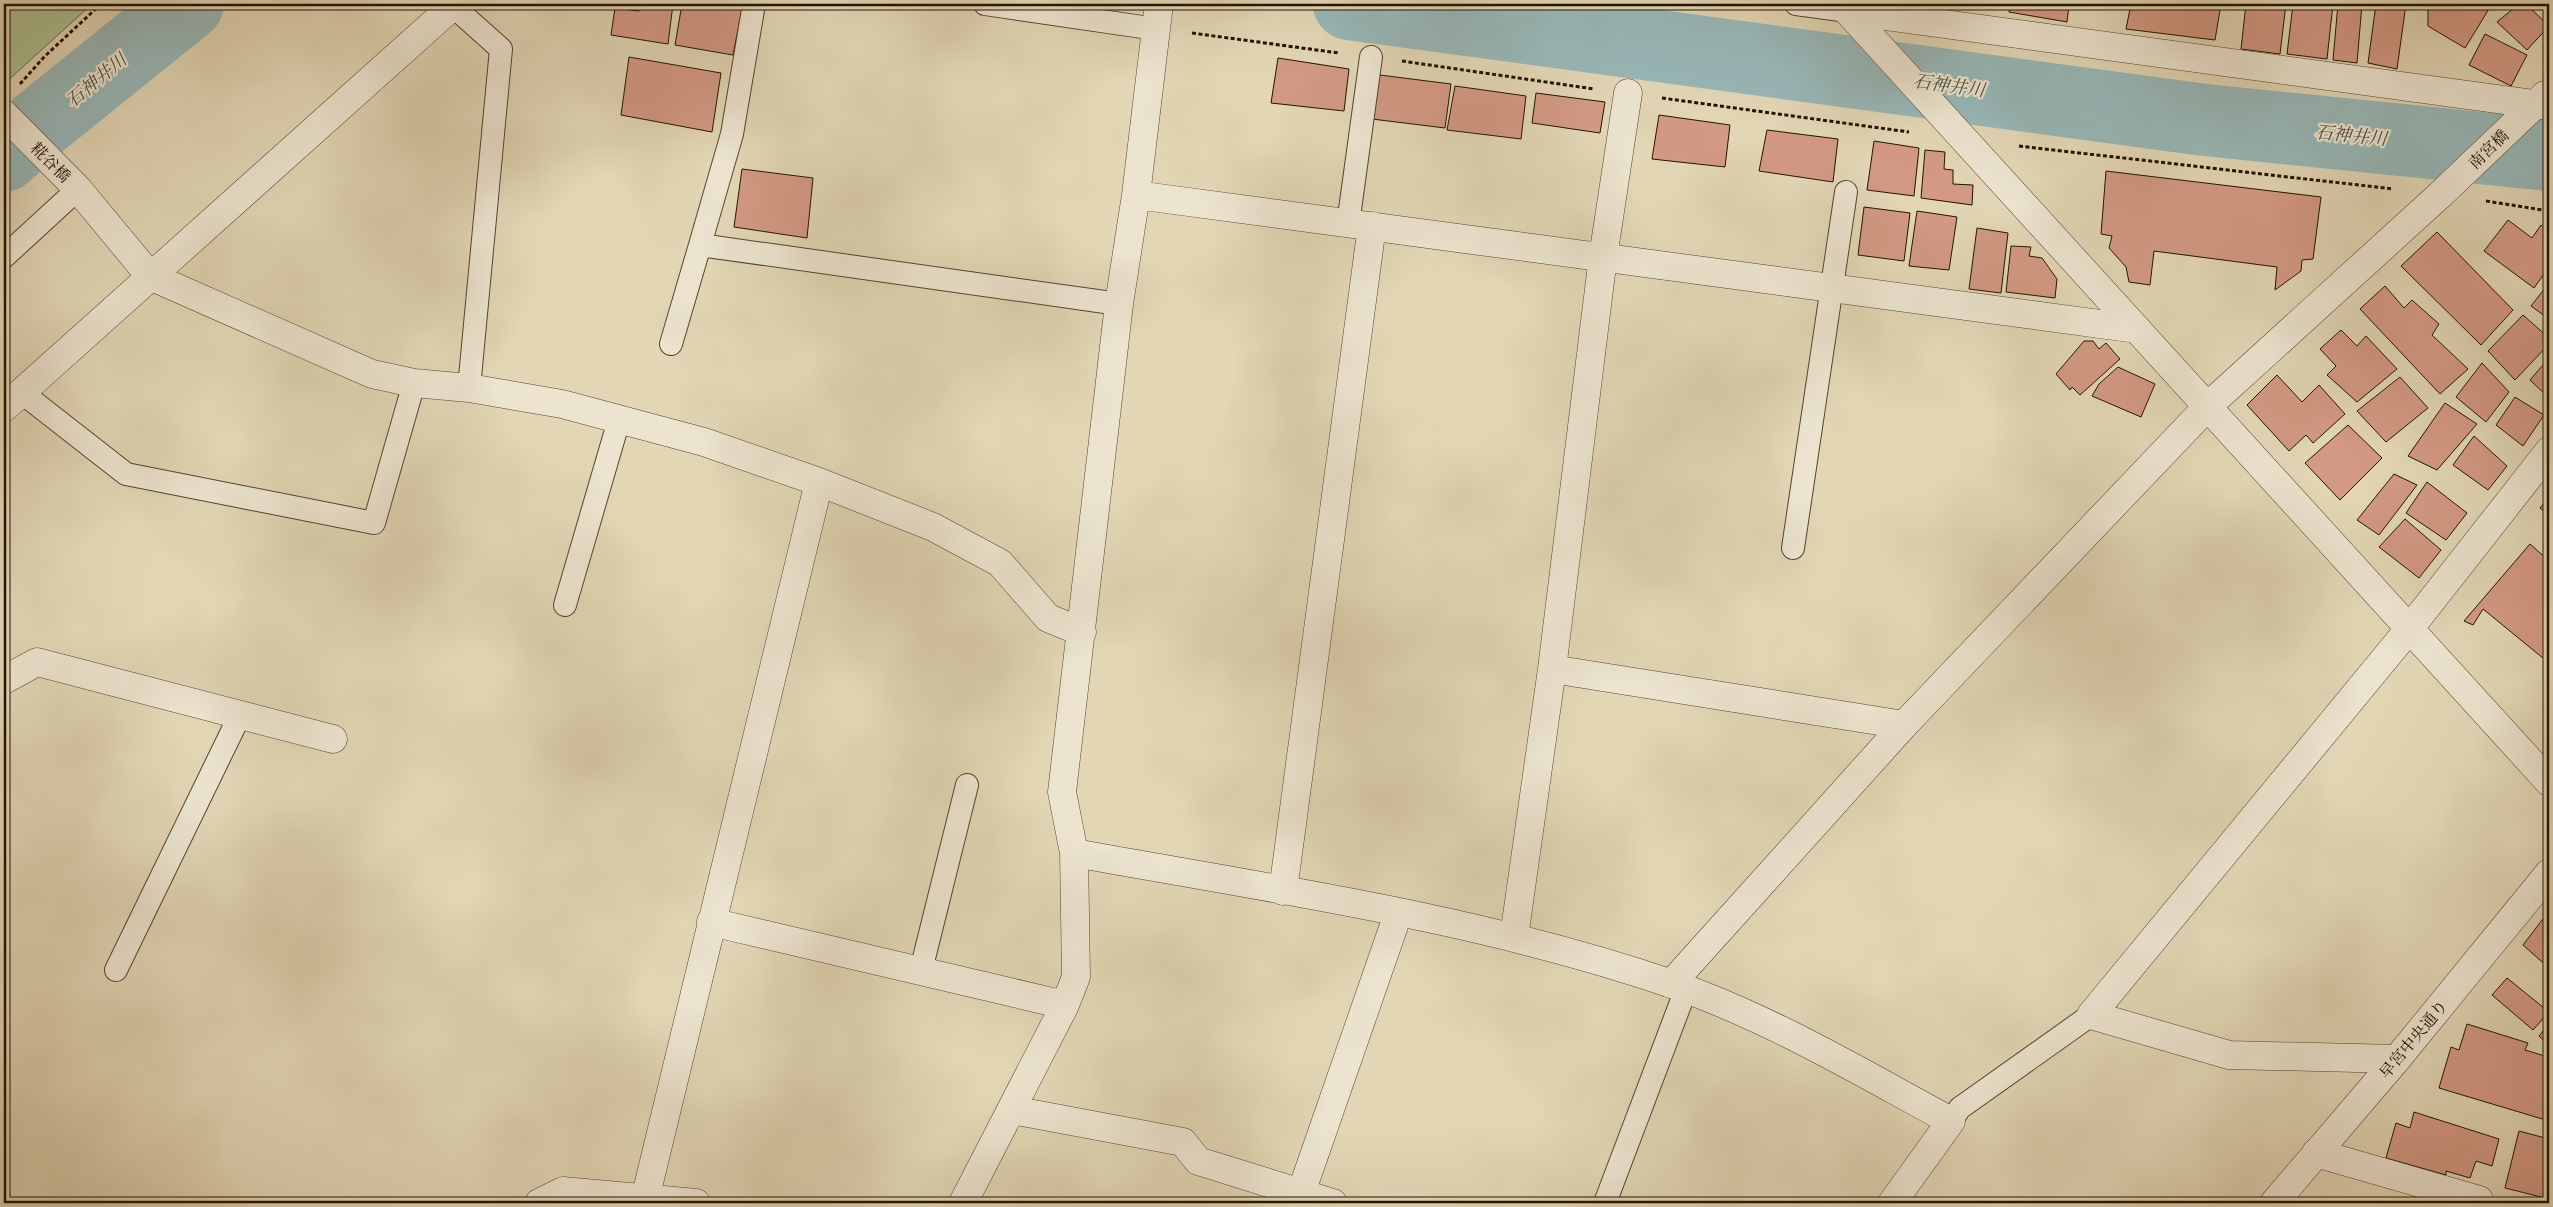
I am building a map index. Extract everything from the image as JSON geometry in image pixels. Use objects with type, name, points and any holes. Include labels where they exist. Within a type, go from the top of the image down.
[{"type":"street","points":[[12,400],[454,5]]},
{"type":"street","points":[[1844,7],[2544,101]]},
{"type":"street","points":[[1844,7],[2549,782]]},
{"type":"street","points":[[963,1203],[1065,1005],[1076,977],[1074,853],[1062,792],[1119,304],[1136,195],[1157,16]]},
{"type":"street","points":[[1514,937],[1552,669],[1603,258],[1628,93]]},
{"type":"street","name":"南宮橋","points":[[1678,987],[1904,725],[2208,406],[2544,101]]},
{"type":"street","name":"糀谷橋","points":[[4,114],[78,189],[150,276]]},
{"type":"street","points":[[1136,195],[2137,329]]},
{"type":"street","points":[[1283,891],[1360,225]]},
{"type":"street","points":[[150,276],[372,374],[414,383],[468,388],[562,404],[704,442],[819,482],[933,527],[1000,563],[1048,618],[1082,632]]},
{"type":"street","points":[[2397,1059],[2229,1055],[2090,1015],[2410,628],[2549,451]]},
{"type":"street","points":[[632,1200],[711,922],[819,482]]},
{"type":"street","points":[[4,680],[37,662],[333,739]]},
{"type":"street","points":[[1552,669],[1904,725]]},
{"type":"street","points":[[1074,853],[1283,891],[1514,937],[1678,987],[1758,1018],[1951,1120],[1892,1203]]},
{"type":"street","name":"早宮中央通り","points":[[2274,1203],[2397,1059],[2549,873]]},
{"type":"street","points":[[1301,1194],[1398,914]]},
{"type":"street","points":[[711,922],[1065,1005]]},
{"type":"street","points":[[1012,1110],[1183,1142],[1198,1161],[1333,1203]]},
{"type":"street","points":[[2316,1153],[2479,1200],[2478,1203]]},
{"type":"street","points":[[539,1203],[563,1191],[632,1200],[696,1203]]},
{"type":"lane","points":[[671,344],[732,134],[754,4]]},
{"type":"lane","points":[[985,4],[1157,16]]},
{"type":"lane","points":[[1796,4],[1844,7]]},
{"type":"lane","points":[[454,5],[501,49],[468,388]]},
{"type":"lane","points":[[1360,225],[1371,57]]},
{"type":"lane","points":[[4,257],[78,189]]},
{"type":"lane","points":[[1792,548],[1846,192]]},
{"type":"lane","points":[[700,245],[1119,304]]},
{"type":"lane","points":[[12,400],[126,474],[374,523],[414,383]]},
{"type":"lane","points":[[566,605],[619,420]]},
{"type":"lane","points":[[116,970],[240,715]]},
{"type":"lane","points":[[921,970],[967,785]]},
{"type":"lane","points":[[1604,1203],[1678,987]]},
{"type":"lane","points":[[1951,1120],[1960,1108],[2090,1015]]},
{"type":"path","points":[[16,89],[45,56],[101,4]]},
{"type":"path","points":[[1157,16],[1371,57],[1628,93],[2441,194],[2549,211]]},
{"type":"green space","points":[[4,4],[92,4],[4,84]]},
{"type":"building","points":[[641,4],[673,4],[668,44],[611,35],[615,8],[639,11]]},
{"type":"building","points":[[682,4],[743,4],[733,55],[675,45]]},
{"type":"building","points":[[2010,4],[2069,4],[2067,22],[2009,12]]},
{"type":"building","points":[[2131,4],[2221,4],[2215,40],[2126,29]]},
{"type":"building","points":[[2246,4],[2286,4],[2280,54],[2241,49]]},
{"type":"building","points":[[2293,4],[2333,4],[2327,59],[2287,54]]},
{"type":"building","points":[[2338,4],[2362,4],[2357,63],[2333,60]]},
{"type":"building","points":[[2376,4],[2406,4],[2397,69],[2368,63]]},
{"type":"building","points":[[2428,4],[2492,4],[2465,48],[2428,26]]},
{"type":"building","points":[[2519,4],[2526,4],[2549,26],[2527,50],[2497,22]]},
{"type":"building","points":[[2540,4],[2549,4],[2549,14]]},
{"type":"building","points":[[2485,34],[2527,55],[2511,86],[2469,65]]},
{"type":"building","points":[[629,57],[721,73],[712,132],[621,115]]},
{"type":"building","points":[[1278,58],[1349,69],[1344,111],[1271,103]]},
{"type":"building","points":[[1380,75],[1451,84],[1445,128],[1372,119]]},
{"type":"building","points":[[1455,86],[1526,96],[1521,139],[1447,130]]},
{"type":"building","points":[[1536,93],[1605,102],[1600,133],[1532,123]]},
{"type":"building","points":[[1659,115],[1730,125],[1725,167],[1652,159]]},
{"type":"building","points":[[1767,130],[1838,139],[1833,182],[1759,171]]},
{"type":"building","points":[[1874,141],[1919,148],[1914,196],[1867,190]]},
{"type":"building","points":[[1925,150],[1945,152],[1944,169],[1953,170],[1953,184],[1973,185],[1972,205],[1921,198]]},
{"type":"building","points":[[742,169],[813,178],[807,238],[734,227]]},
{"type":"building","points":[[2106,171],[2321,197],[2313,259],[2302,260],[2301,271],[2275,290],[2277,267],[2154,251],[2150,285],[2129,282],[2126,267],[2109,248],[2112,236],[2101,234]]},
{"type":"building","points":[[1864,207],[1910,213],[1904,261],[1858,255]]},
{"type":"building","points":[[1917,211],[1957,217],[1949,270],[1909,266]]},
{"type":"building","points":[[2508,220],[2532,238],[2541,225],[2549,232],[2549,267],[2534,288],[2484,251]]},
{"type":"building","points":[[1977,228],[2008,233],[2001,293],[1969,289]]},
{"type":"building","points":[[2437,232],[2513,310],[2481,345],[2401,266]]},
{"type":"building","points":[[2011,246],[2031,247],[2029,256],[2042,258],[2057,279],[2055,298],[2006,292]]},
{"type":"building","points":[[2549,283],[2549,319],[2531,306]]},
{"type":"building","points":[[2385,286],[2404,308],[2412,300],[2439,324],[2432,335],[2468,369],[2440,394],[2360,309]]},
{"type":"building","points":[[2523,315],[2549,338],[2549,344],[2515,380],[2488,351]]},
{"type":"building","points":[[2341,330],[2357,346],[2366,336],[2397,369],[2357,402],[2327,375],[2336,366],[2320,349]]},
{"type":"building","points":[[2084,341],[2093,341],[2099,349],[2106,343],[2120,359],[2080,395],[2072,387],[2070,390],[2056,374]]},
{"type":"building","points":[[2549,358],[2549,398],[2530,380]]},
{"type":"building","points":[[2482,363],[2509,392],[2486,422],[2456,397]]},
{"type":"building","points":[[2118,367],[2155,384],[2141,417],[2092,396],[2099,384]]},
{"type":"building","points":[[2277,375],[2302,402],[2319,385],[2345,414],[2313,443],[2306,435],[2289,451],[2247,405]]},
{"type":"building","points":[[2400,377],[2428,408],[2386,442],[2357,411]]},
{"type":"building","points":[[2515,397],[2544,415],[2523,446],[2496,425]]},
{"type":"building","points":[[2445,403],[2477,424],[2437,470],[2408,456]]},
{"type":"building","points":[[2348,425],[2382,458],[2340,500],[2305,463]]},
{"type":"building","points":[[2474,436],[2507,466],[2488,490],[2453,465]]},
{"type":"building","points":[[2394,474],[2417,485],[2379,535],[2357,520]]},
{"type":"building","points":[[2427,482],[2467,513],[2446,540],[2406,513]]},
{"type":"building","points":[[2549,497],[2549,515],[2540,508]]},
{"type":"building","points":[[2405,519],[2441,550],[2419,578],[2379,547]]},
{"type":"building","points":[[2530,544],[2549,561],[2549,663],[2483,609],[2473,625],[2464,621]]},
{"type":"building","points":[[2549,911],[2549,968],[2523,945]]},
{"type":"building","points":[[2507,978],[2549,1012],[2533,1030],[2492,995]]},
{"type":"building","points":[[2467,1024],[2528,1043],[2525,1050],[2548,1057],[2544,1071],[2549,1072],[2549,1121],[2439,1088],[2451,1047],[2459,1050]]},
{"type":"building","points":[[2549,1024],[2549,1045],[2539,1036]]},
{"type":"building","points":[[2414,1112],[2499,1139],[2492,1166],[2476,1161],[2470,1178],[2446,1171],[2446,1175],[2386,1158],[2396,1123],[2410,1128]]},
{"type":"building","points":[[2519,1131],[2549,1139],[2549,1203],[2539,1203],[2541,1197],[2505,1188]]},
{"type":"waterway","name":"石神井川","points":[[4,156],[38,125],[188,4]]},
{"type":"waterway","name":"石神井川","points":[[1349,4],[2205,120],[2549,155]]}]
